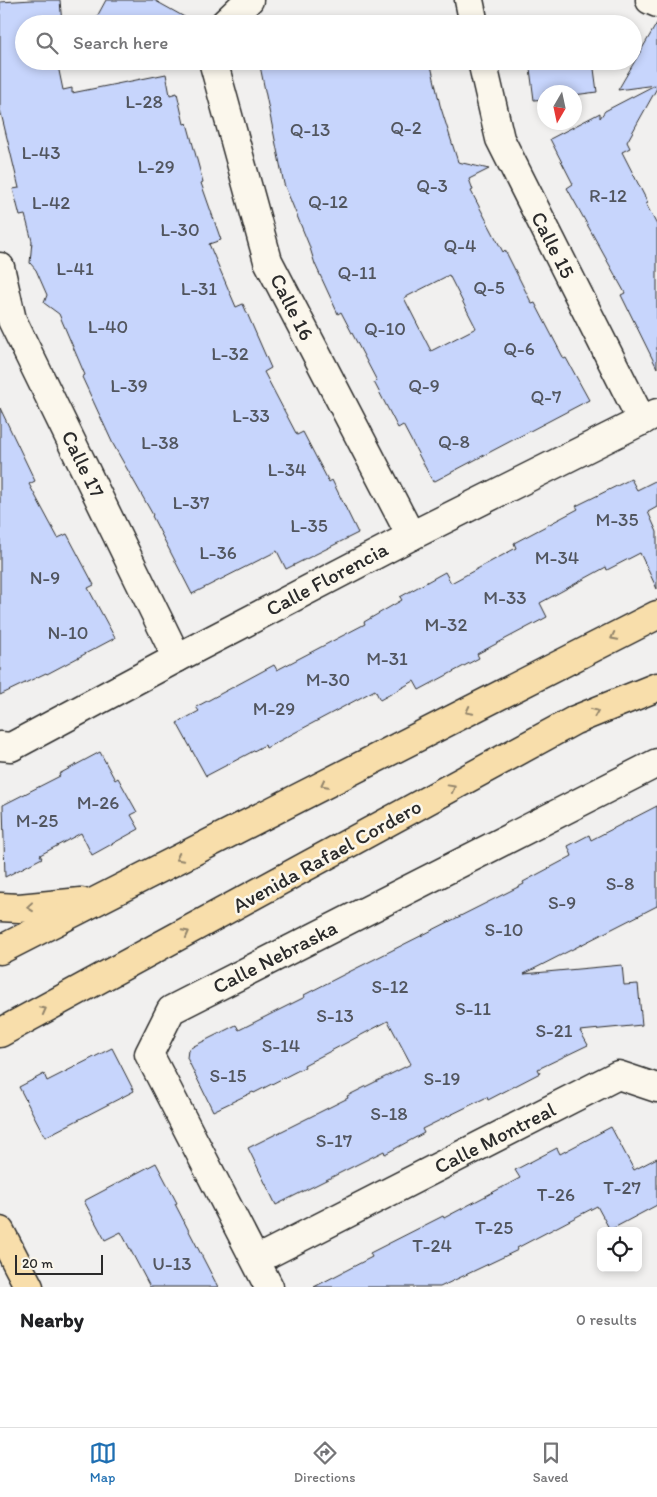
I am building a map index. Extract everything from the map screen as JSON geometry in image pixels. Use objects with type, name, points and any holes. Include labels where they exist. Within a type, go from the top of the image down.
[{"type":"main road","points":[[0,950],[657,615]]},
{"type":"main road","name":"Avenida Rafael Cordero","points":[[0,1033],[575,720],[657,687]]},
{"type":"main road","points":[[0,907],[19,908],[95,900]]},
{"type":"main road","points":[[0,1232],[29,1287]]},
{"type":"street","points":[[233,15],[249,0]]},
{"type":"street","points":[[469,0],[472,15]]},
{"type":"street","points":[[650,0],[657,3]]},
{"type":"street","name":"Calle 16","points":[[215,70],[268,261],[410,536]]},
{"type":"street","name":"Calle 15","points":[[484,70],[500,140],[649,417]]},
{"type":"street","name":"Calle 17","points":[[0,267],[12,320],[176,658]]},
{"type":"street","name":"Calle Florencia","points":[[0,746],[12,747],[176,658],[410,536],[649,417]]},
{"type":"street","name":"Calle Nebraska","points":[[269,1287],[149,1054],[171,1010],[657,763]]},
{"type":"street","name":"Calle Montreal","points":[[256,1260],[618,1075],[657,1088]]},
{"type":"building","points":[[60,0],[61,15],[15,15],[15,70],[59,70],[63,90],[72,88],[72,93],[166,74],[170,95],[177,93],[184,124],[187,123],[203,182],[201,183],[221,240],[209,244],[236,307],[243,304],[271,368],[264,372],[297,435],[303,432],[329,482],[332,480],[358,533],[286,569],[277,551],[192,594],[153,515],[113,444],[82,377],[85,375],[59,314],[44,303],[47,295],[36,270],[30,263],[32,241],[25,215],[20,216],[13,189],[19,188],[0,109],[0,2]]},
{"type":"building","points":[[106,0],[154,0],[181,15],[98,15]]},
{"type":"building","points":[[657,23],[657,88],[627,142],[630,148],[622,152],[657,225],[657,368],[621,295],[625,293],[567,188],[573,184],[550,139],[567,130],[582,130],[582,122],[600,113],[600,118],[605,111],[655,85],[618,90],[630,70],[642,70],[642,49]]},
{"type":"building","points":[[261,70],[432,70],[440,105],[458,162],[489,169],[469,179],[473,190],[471,191],[503,252],[505,250],[532,304],[535,303],[564,359],[566,358],[589,400],[433,482],[403,425],[398,428],[374,382],[377,381],[341,312],[338,314],[315,264],[284,184]],"holes":[[[449,275],[476,328],[431,351],[404,298]]]},
{"type":"building","points":[[530,70],[594,70],[597,92],[582,94],[582,85],[537,85],[537,100],[534,100]]},
{"type":"building","points":[[0,408],[35,481],[29,484],[58,538],[67,534],[94,585],[88,588],[115,638],[47,674],[0,695]]},
{"type":"building","points":[[631,479],[637,490],[657,480],[657,507],[648,512],[657,532],[657,589],[640,553],[607,570],[606,567],[540,603],[547,617],[477,654],[479,658],[419,690],[414,681],[380,700],[375,690],[266,748],[265,745],[206,776],[177,723],[199,711],[196,707],[274,665],[277,670],[365,624],[364,622],[402,600],[400,597],[445,572],[451,583],[516,548],[514,543],[578,509],[576,506]]},
{"type":"building","points":[[100,752],[115,780],[118,778],[137,812],[131,815],[139,829],[92,855],[81,833],[40,855],[42,858],[5,877],[3,805],[60,776],[59,774]]},
{"type":"building","points":[[657,806],[657,906],[524,974],[622,965],[624,985],[638,984],[642,1025],[580,1031],[588,1045],[538,1069],[540,1073],[488,1100],[487,1097],[422,1129],[424,1133],[385,1154],[384,1151],[276,1205],[248,1148],[411,1064],[388,1021],[304,1065],[305,1067],[213,1111],[187,1058],[188,1050],[236,1025],[239,1030],[305,997],[304,995],[343,975],[524,884],[523,882],[572,856],[568,846],[589,835],[591,840]]},
{"type":"building","points":[[112,1048],[134,1091],[45,1137],[19,1087],[44,1074],[47,1081]]},
{"type":"building","points":[[611,1127],[634,1170],[657,1158],[657,1205],[616,1227],[608,1227],[597,1206],[517,1248],[518,1250],[440,1287],[314,1287],[372,1257],[370,1253],[443,1216],[444,1218],[520,1178],[515,1170],[557,1148],[560,1154]]},
{"type":"building","points":[[156,1163],[218,1287],[150,1287],[121,1232],[105,1240],[84,1201]]}]
